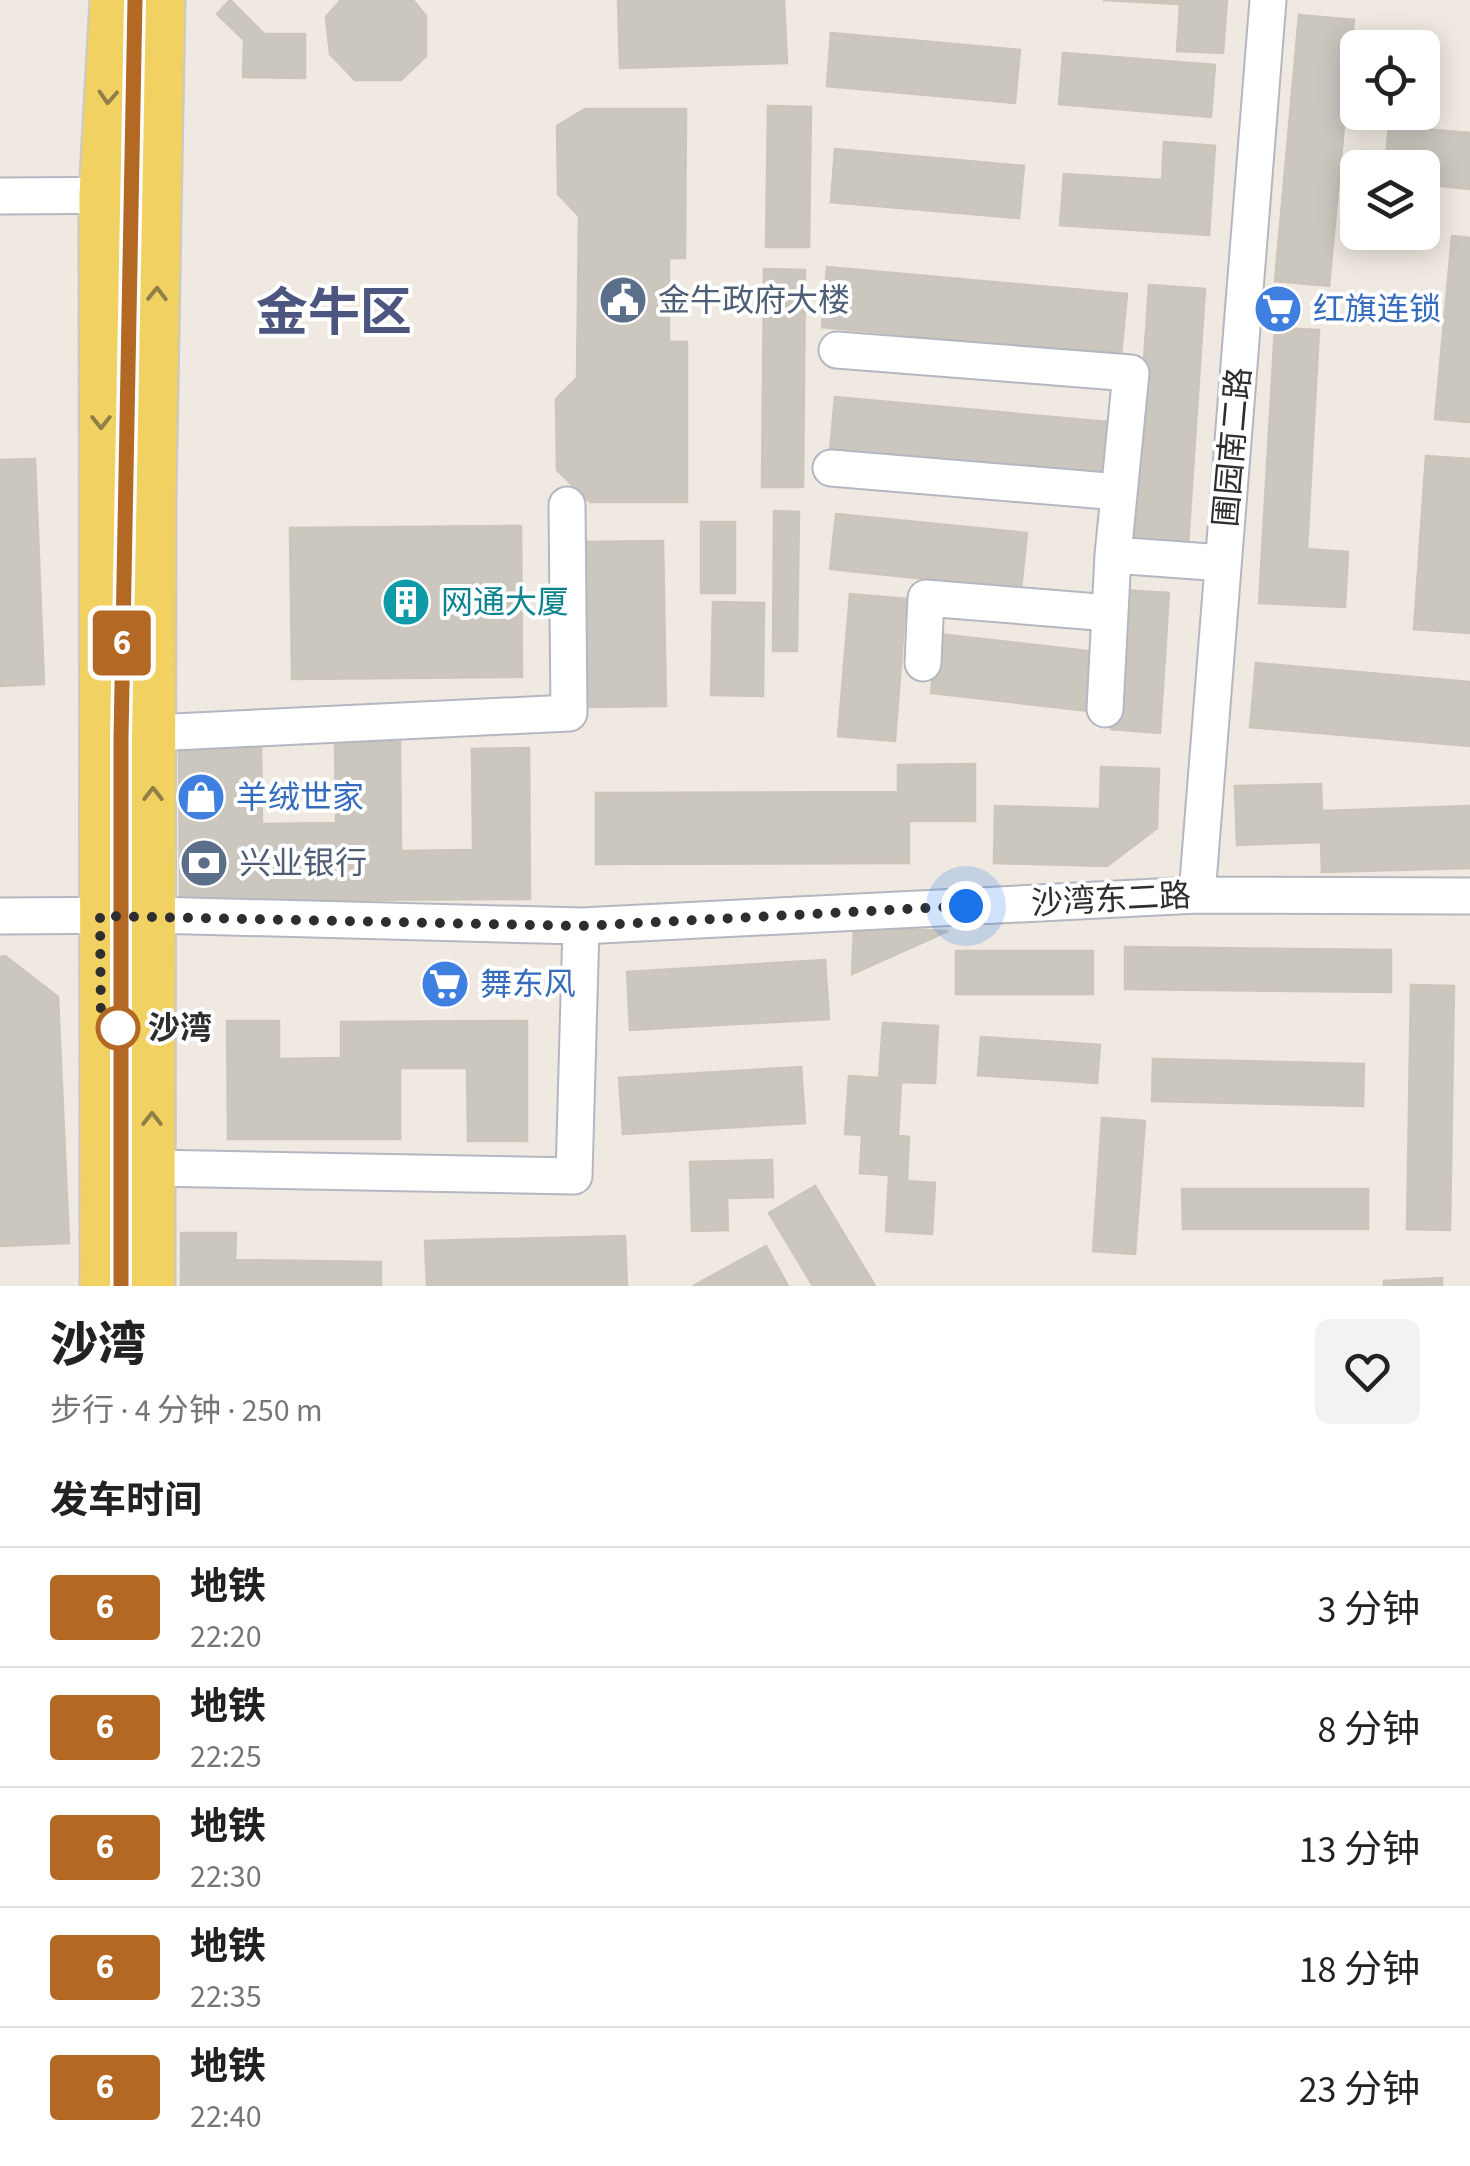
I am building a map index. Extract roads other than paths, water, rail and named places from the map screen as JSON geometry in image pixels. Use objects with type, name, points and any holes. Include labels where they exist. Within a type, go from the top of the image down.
[{"type":"main road","points":[[103,1286],[102,195],[114,0]]},
{"type":"main road","points":[[152,1286],[162,0]]},
{"type":"street","name":"圃园南二路","points":[[1197,895],[1268,0]]},
{"type":"street","points":[[0,196],[158,195]]},
{"type":"street","points":[[837,350],[1131,373],[1112,555],[1105,709]]},
{"type":"street","points":[[831,468],[1119,492]]},
{"type":"street","points":[[154,733],[569,713],[567,505]]},
{"type":"street","points":[[1112,555],[1223,563]]},
{"type":"street","points":[[923,662],[926,598],[1110,613]]},
{"type":"street","name":"沙湾东二路","points":[[0,916],[154,915],[581,926],[1197,895],[1470,896]]},
{"type":"street","points":[[152,1168],[574,1176],[581,926]]},
{"type":"metro line","name":"6","points":[[121,1286],[121,738],[135,0]]},
{"type":"place","name":"金牛政府大楼","points":[[623,300]]},
{"type":"place","name":"红旗连锁","points":[[1278,309]]},
{"type":"place","name":"网通大厦","points":[[406,602]]},
{"type":"place","name":"羊绒世家","points":[[201,797]]},
{"type":"place","name":"兴业银行","points":[[204,863]]},
{"type":"place","name":"舞东风","points":[[445,984]]},
{"type":"place","name":"沙湾","points":[[118,1028]]},
{"type":"district","name":"金牛区","points":[[334,312]]}]
